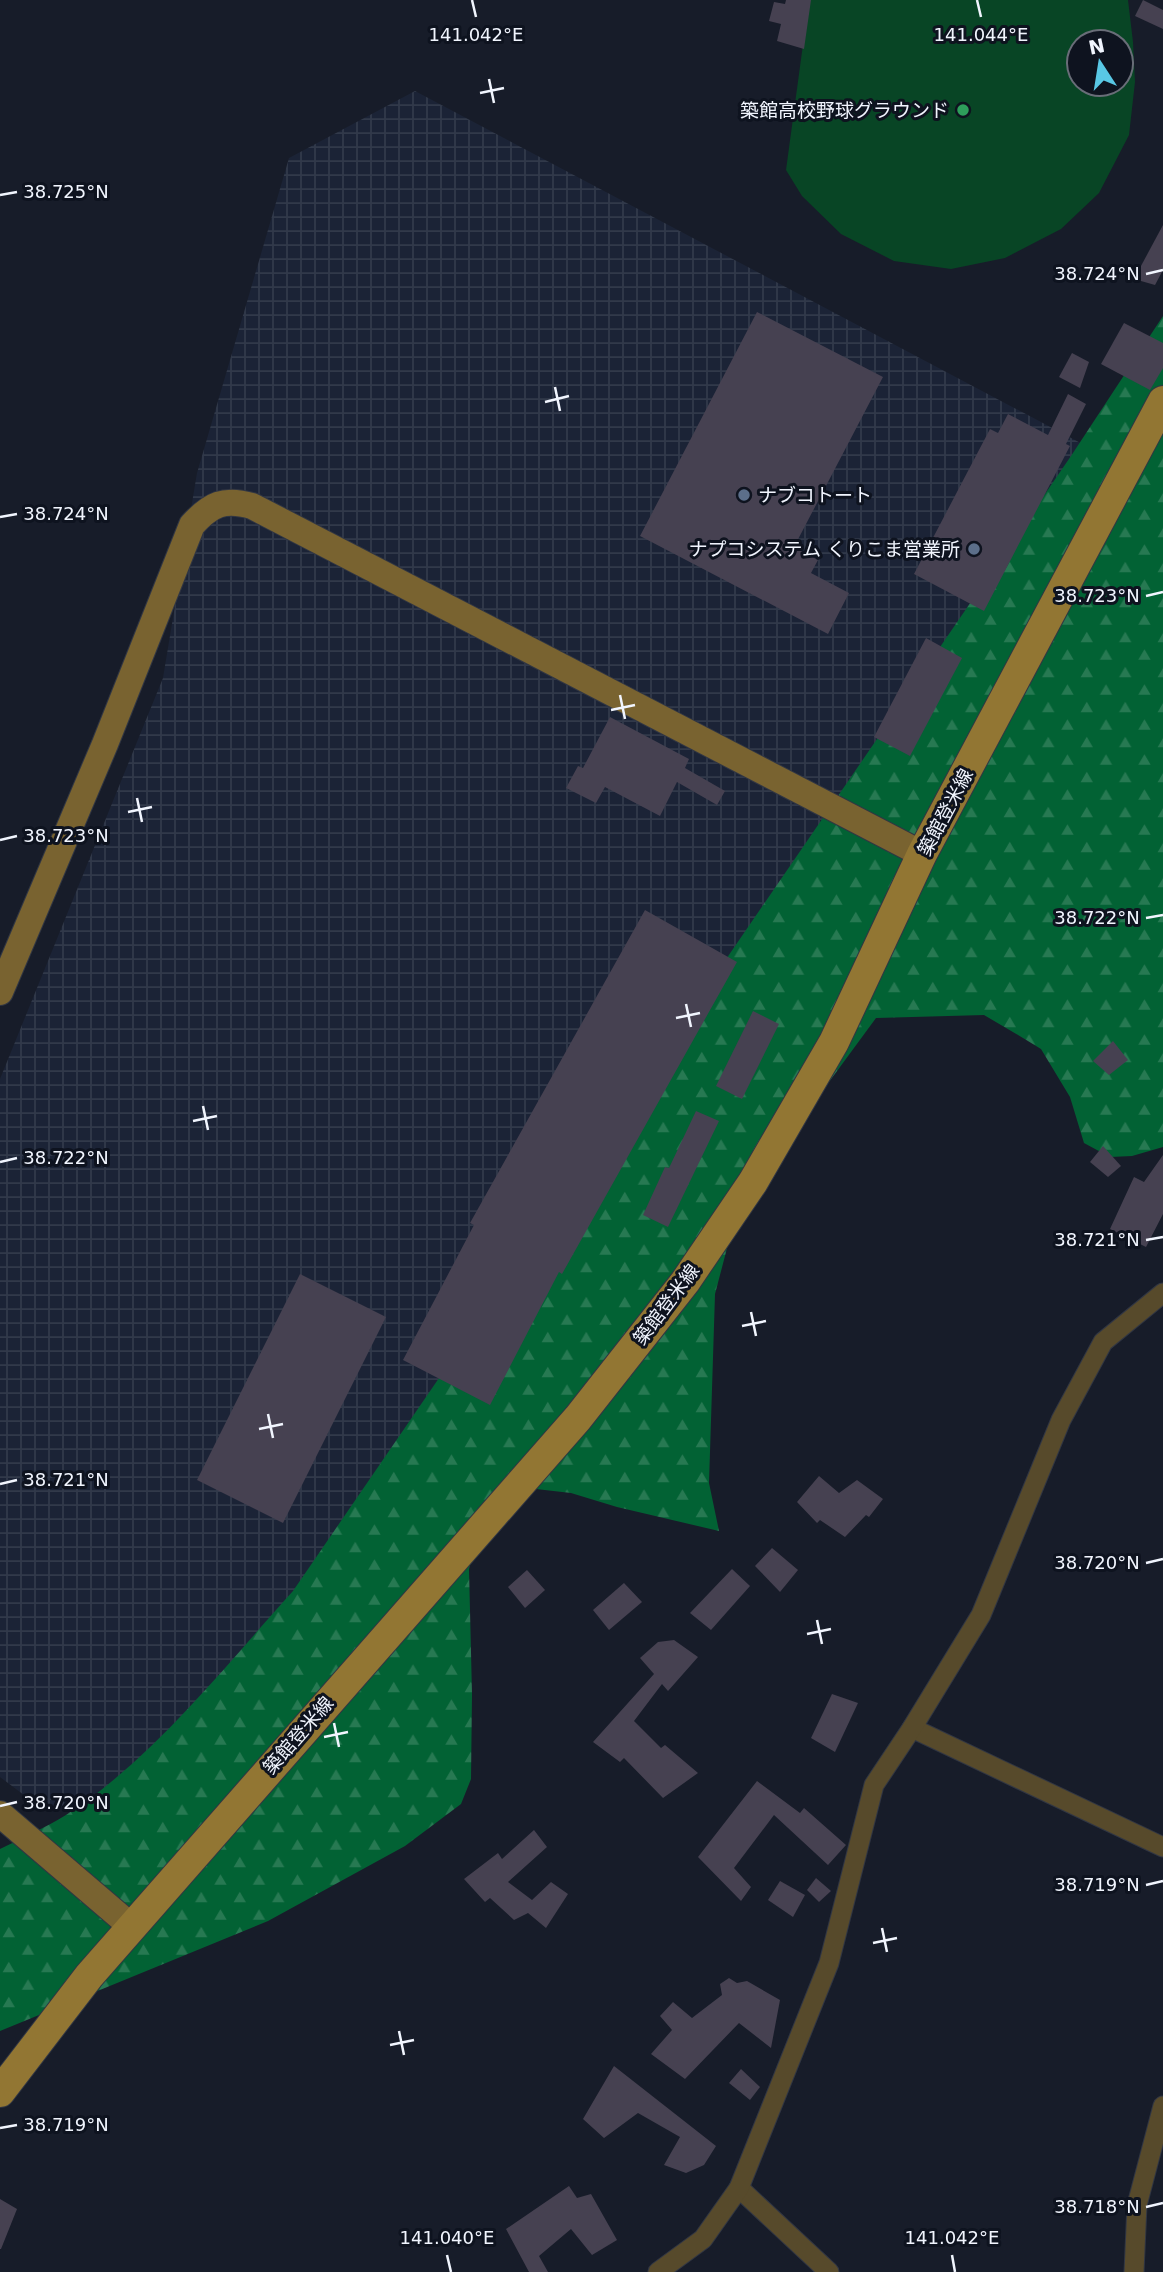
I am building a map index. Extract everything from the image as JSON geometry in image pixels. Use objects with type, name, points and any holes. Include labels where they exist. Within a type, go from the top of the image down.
[{"type":"main road","name":"築館登米線","points":[[0,2092],[89,1976],[578,1418],[685,1282],[754,1182],[834,1042],[922,854],[1163,401]]},
{"type":"street","points":[[0,992],[192,525],[205,510],[234,500],[264,512],[922,854]]},
{"type":"street","points":[[659,2272],[703,2239],[739,2188],[829,1963],[874,1785],[981,1615],[1061,1420],[1103,1342],[1163,1293]]},
{"type":"street","points":[[912,1728],[1163,1847]]},
{"type":"street","points":[[0,1814],[132,1927]]},
{"type":"street","points":[[1134,2272],[1137,2205],[1163,2106]]},
{"type":"street","points":[[739,2188],[829,2272]]},
{"type":"shaded area","points":[[415,91],[1107,457],[157,1846],[24,1795],[0,1777],[0,1079],[163,678],[197,473],[289,158]]},
{"type":"green space","name":"築館高校野球グラウンド","points":[[809,0],[1128,0],[1131,28],[1065,28],[1065,98],[1133,98],[1129,135],[1099,193],[1061,229],[1005,258],[951,269],[894,261],[841,234],[802,196],[786,170]]},
{"type":"green space","points":[[1163,316],[1163,1147],[1132,1156],[1110,1157],[1084,1143],[1070,1097],[1041,1049],[984,1015],[876,1018],[741,1195],[715,1294],[709,1483],[719,1531],[617,1507],[571,1493],[536,1489],[510,1495],[482,1524],[469,1569],[471,1779],[461,1804],[405,1846],[268,1921],[0,2031],[0,1849],[66,1815],[128,1767],[158,1740],[214,1681],[293,1591],[1071,456]]},
{"type":"building","points":[[786,0],[811,0],[804,49],[777,41],[781,24],[769,21],[774,2],[785,4]]},
{"type":"building","points":[[1143,0],[1163,10],[1163,29],[1135,16]]},
{"type":"building","points":[[1163,225],[1163,270],[1155,285],[1134,279]]},
{"type":"building","points":[[757,312],[883,377],[794,547],[818,560],[811,573],[849,593],[828,634],[640,536]]},
{"type":"building","points":[[1124,323],[1163,343],[1163,368],[1150,390],[1101,364]]},
{"type":"building","points":[[1072,353],[1089,362],[1080,388],[1059,377]]},
{"type":"building","points":[[1068,394],[1086,404],[1066,444],[1070,446],[984,611],[914,574],[990,429],[998,433],[1008,414],[1048,435]]},
{"type":"building","points":[[926,638],[962,658],[910,756],[874,737]]},
{"type":"building","points":[[610,717],[689,759],[685,768],[725,791],[717,805],[677,782],[660,816],[605,787],[596,803],[566,788],[578,766],[583,768]]},
{"type":"building","points":[[645,910],[737,962],[562,1274],[559,1272],[490,1405],[403,1360],[474,1225],[470,1223]]},
{"type":"building","points":[[753,1011],[779,1024],[742,1099],[716,1086]]},
{"type":"building","points":[[1113,1041],[1128,1060],[1109,1075],[1093,1061]]},
{"type":"building","points":[[696,1111],[719,1121],[668,1227],[643,1215],[665,1167],[669,1168]]},
{"type":"building","points":[[1103,1146],[1121,1166],[1108,1177],[1090,1162]]},
{"type":"building","points":[[1163,1155],[1163,1214],[1146,1247],[1110,1229],[1134,1177],[1144,1182]]},
{"type":"building","points":[[300,1274],[386,1317],[283,1523],[197,1480]]},
{"type":"building","points":[[819,1476],[839,1493],[857,1480],[883,1499],[869,1517],[866,1515],[845,1537],[820,1520],[817,1523],[797,1502]]},
{"type":"building","points":[[772,1548],[798,1570],[780,1592],[755,1566]]},
{"type":"building","points":[[732,1569],[750,1586],[711,1630],[690,1613]]},
{"type":"building","points":[[527,1570],[545,1590],[525,1608],[508,1587]]},
{"type":"building","points":[[624,1583],[642,1602],[609,1630],[593,1610]]},
{"type":"building","points":[[674,1640],[698,1657],[668,1691],[662,1684],[634,1721],[661,1748],[665,1745],[698,1773],[663,1798],[624,1758],[620,1762],[593,1742],[654,1674],[640,1658],[658,1642]]},
{"type":"building","points":[[832,1694],[858,1703],[835,1752],[811,1738]]},
{"type":"building","points":[[757,1781],[800,1813],[804,1808],[846,1845],[828,1865],[774,1815],[734,1868],[751,1887],[741,1901],[698,1857]]},
{"type":"building","points":[[534,1830],[547,1847],[508,1882],[532,1900],[551,1882],[568,1894],[546,1928],[528,1913],[514,1920],[490,1898],[485,1902],[464,1879],[498,1853],[502,1859]]},
{"type":"building","points":[[816,1878],[831,1891],[819,1902],[807,1890]]},
{"type":"building","points":[[780,1881],[805,1895],[793,1917],[768,1900]]},
{"type":"building","points":[[729,1978],[737,1983],[747,1981],[780,2000],[771,2048],[739,2023],[685,2079],[651,2054],[672,2030],[660,2016],[673,2002],[692,2018],[722,1995],[720,1984]]},
{"type":"building","points":[[614,2066],[716,2146],[704,2165],[686,2173],[664,2165],[680,2137],[638,2113],[604,2138],[583,2119]]},
{"type":"building","points":[[741,2069],[760,2087],[750,2100],[729,2083]]},
{"type":"building","points":[[569,2186],[577,2198],[591,2194],[617,2240],[592,2255],[571,2229],[539,2256],[548,2272],[529,2272],[506,2229]]},
{"type":"building","points":[[0,2199],[17,2209],[1,2249],[0,2249]]},
{"type":"place","name":"築館高校野球グラウンド","points":[[963,110]]},
{"type":"place","name":"ナブコトート","points":[[744,495]]},
{"type":"place","name":"ナプコシステム くりこま営業所","points":[[974,549]]}]
